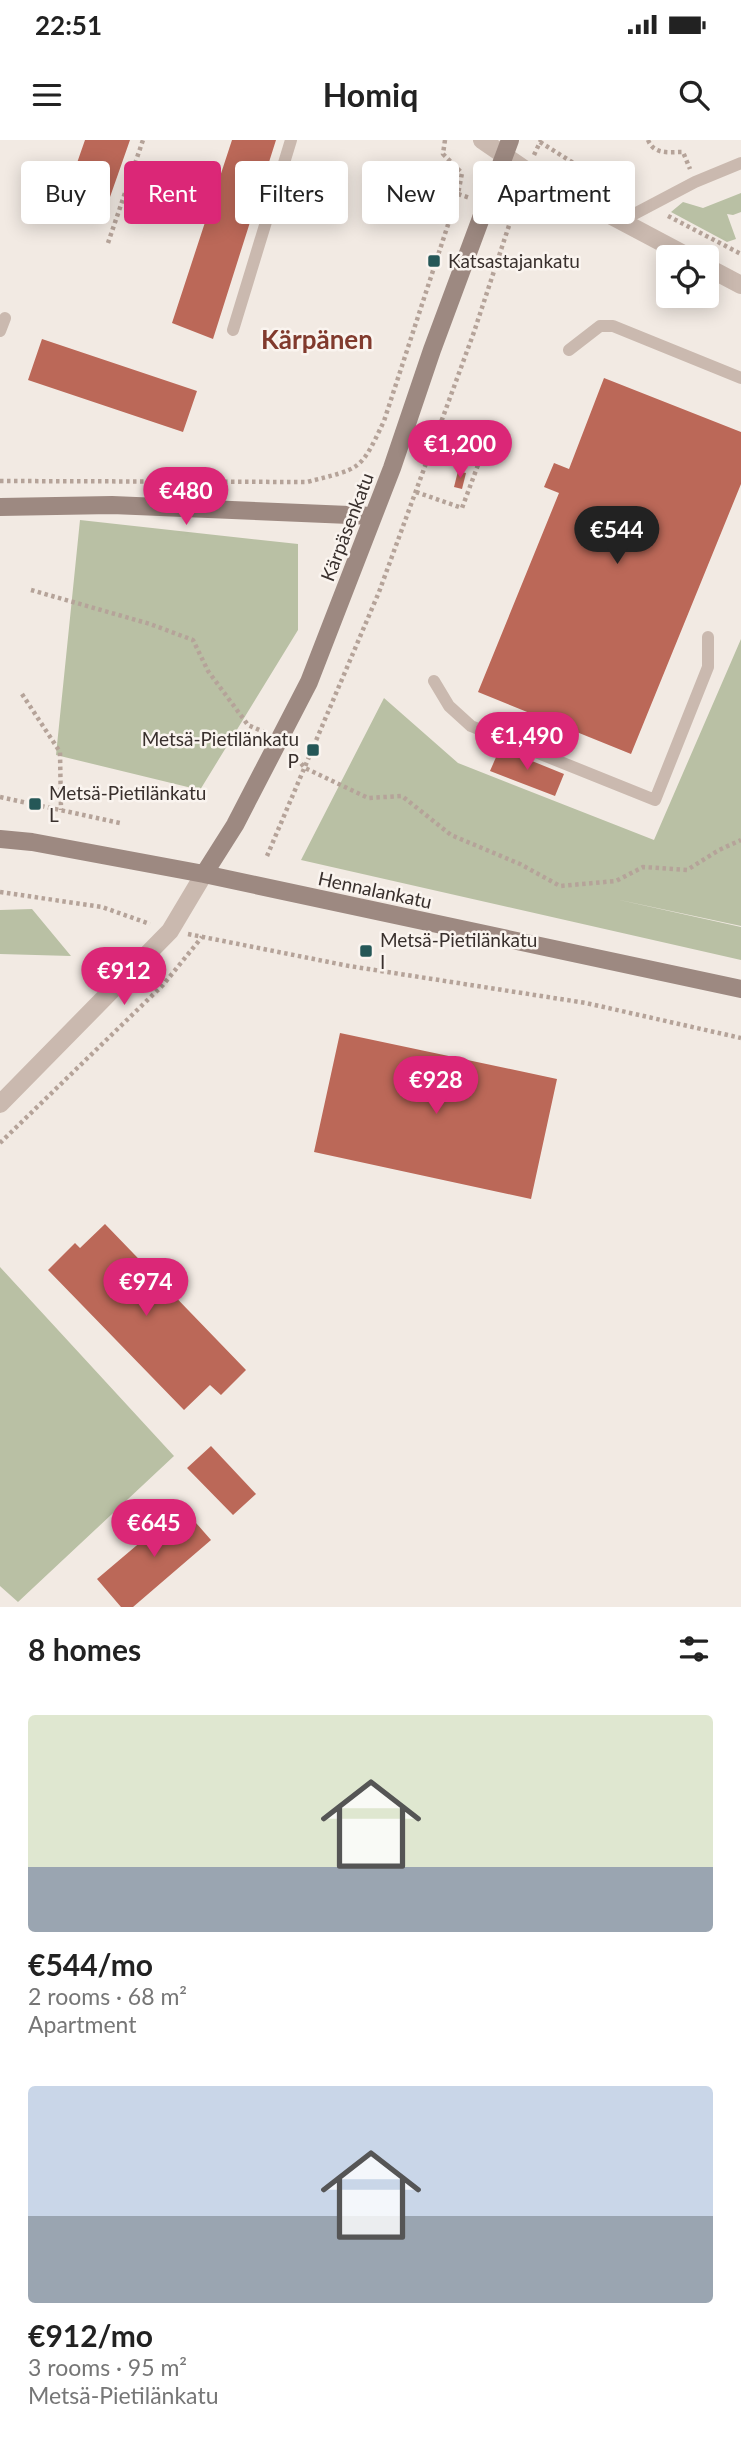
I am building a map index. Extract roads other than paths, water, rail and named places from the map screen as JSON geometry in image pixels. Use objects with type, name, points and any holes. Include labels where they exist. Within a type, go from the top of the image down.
[{"type":"street","points":[[482,140],[507,147],[519,161]]},
{"type":"street","name":"Kärpäsenkatu","points":[[204,874],[281,740],[309,682],[392,468],[432,350],[507,147]]},
{"type":"street","points":[[627,224],[666,245]]},
{"type":"street","points":[[719,273],[741,285]]},
{"type":"street","points":[[0,507],[113,505],[373,516]]},
{"type":"street","name":"Hennalankatu","points":[[0,839],[32,842],[204,874],[741,989]]},
{"type":"street","points":[[0,1104],[170,931],[204,874]]},
{"type":"lane","points":[[233,330],[291,140]]},
{"type":"lane","points":[[635,214],[695,182],[741,163]]},
{"type":"lane","points":[[569,350],[600,326],[613,326],[741,378]]},
{"type":"lane","points":[[434,681],[449,706],[471,726],[655,800],[708,667],[708,636]]},
{"type":"place","name":"Katsastajankatu","points":[[434,261]]},
{"type":"place","name":"Metsä-Pietilänkatu P","points":[[313,750]]},
{"type":"place","name":"Metsä-Pietilänkatu L","points":[[35,804]]},
{"type":"place","name":"Metsä-Pietilänkatu I","points":[[366,951]]},
{"type":"district","name":"Kärpänen","points":[[317,340]]}]
